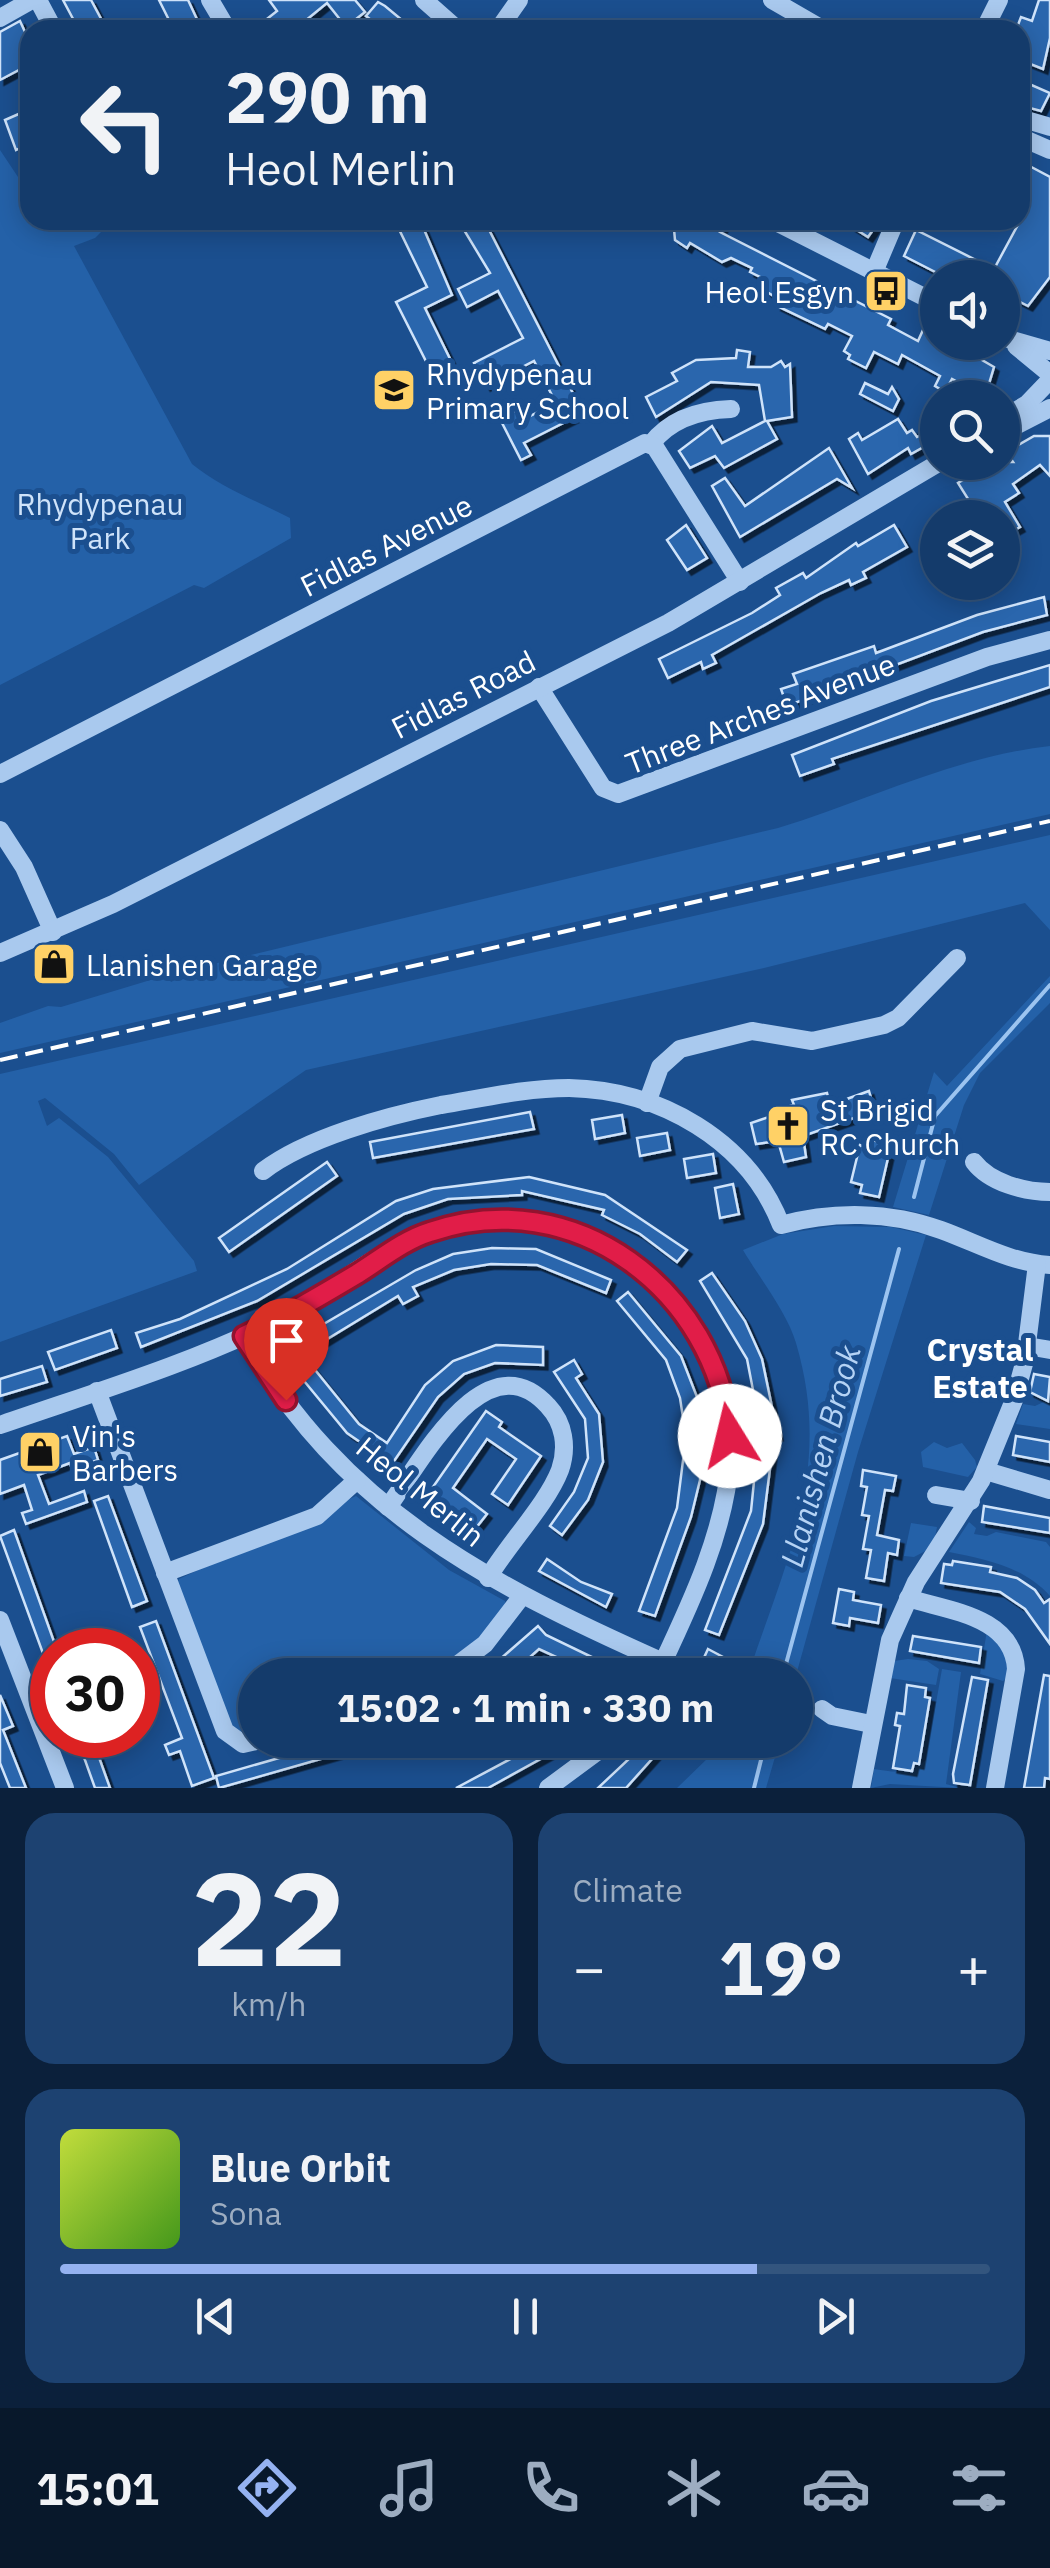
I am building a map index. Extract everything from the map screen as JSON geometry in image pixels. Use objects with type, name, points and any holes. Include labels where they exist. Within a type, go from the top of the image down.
[{"type":"street","points":[[0,18],[35,0]]},
{"type":"street","points":[[424,0],[447,20]]},
{"type":"street","points":[[772,0],[807,20]]},
{"type":"street","points":[[792,230],[920,295]]},
{"type":"street","points":[[874,272],[892,230]]},
{"type":"street","points":[[1020,342],[1050,351]]},
{"type":"street","points":[[1020,350],[1050,377],[1020,408]]},
{"type":"street","points":[[1020,424],[1050,408]]},
{"type":"street","name":"Fidlas Avenue","points":[[0,774],[632,448],[650,444],[661,430],[703,410],[731,409]]},
{"type":"street","points":[[650,444],[740,582]]},
{"type":"street","name":"Fidlas Road","points":[[0,953],[53,932],[740,582],[920,474]]},
{"type":"street","name":"Three Arches Avenue","points":[[539,686],[603,788],[624,794],[987,657],[1050,640]]},
{"type":"street","points":[[0,830],[24,867],[53,932]]},
{"type":"street","points":[[647,1103],[660,1067],[680,1048],[752,1031],[812,1042],[884,1025],[898,1018],[957,958]]},
{"type":"street","points":[[263,1171],[283,1156],[377,1120],[484,1098],[567,1088],[647,1103],[702,1128],[738,1155],[767,1191],[781,1225],[844,1216],[901,1219],[1043,1265],[1014,1400],[986,1472],[908,1598],[884,1660],[861,1788]]},
{"type":"street","points":[[974,1162],[982,1171],[1020,1188],[1050,1192]]},
{"type":"street","points":[[0,1426],[244,1336],[294,1312],[418,1236],[466,1223],[522,1221],[562,1227],[606,1245],[653,1276],[687,1313],[713,1361],[724,1393],[730,1436],[728,1482],[719,1517],[664,1658]]},
{"type":"street","name":"Heol Merlin","points":[[244,1336],[286,1400],[357,1480],[388,1507],[444,1552],[641,1658]]},
{"type":"street","points":[[1027,1346],[1050,1350]]},
{"type":"street","points":[[388,1507],[468,1400],[498,1388],[519,1388],[540,1398],[563,1431],[560,1468],[488,1578]]},
{"type":"street","points":[[97,1391],[225,1731],[238,1740]]},
{"type":"street","points":[[986,1472],[1050,1490]]},
{"type":"street","points":[[165,1573],[317,1516],[357,1480]]},
{"type":"street","points":[[936,1494],[971,1501]]},
{"type":"street","points":[[466,1658],[485,1644],[522,1596]]},
{"type":"street","points":[[908,1598],[988,1623],[1009,1643],[1016,1669],[996,1788]]},
{"type":"street","points":[[0,1620],[64,1788]]},
{"type":"street","points":[[822,1709],[832,1716],[872,1724]]},
{"type":"street","points":[[548,1788],[589,1758]]},
{"type":"green space","name":"Rhydypenau Park","points":[[0,150],[20,180],[20,230],[103,230],[95,238],[74,246],[192,464],[227,487],[290,518],[291,538],[204,588],[194,585],[0,685]]},
{"type":"green space","points":[[1050,746],[1050,814],[0,1053],[0,1023],[48,1006],[61,1007],[167,975],[171,982],[201,967],[778,828],[946,769]]},
{"type":"green space","points":[[1050,835],[1050,930],[1025,903],[764,968],[306,1070],[139,1185],[114,1154],[45,1098],[38,1101],[47,1126],[59,1118],[108,1157],[194,1261],[197,1271],[0,1342],[0,1074]]},
{"type":"green space","points":[[1050,976],[1050,1003],[980,1073],[964,1105],[929,1215],[893,1207],[934,1072],[947,1086]]},
{"type":"green space","points":[[834,1226],[891,1227],[926,1235],[858,1452],[801,1658],[754,1658],[800,1512],[810,1431],[806,1388],[792,1331],[743,1250],[783,1234]]},
{"type":"green space","points":[[1050,1399],[1050,1429],[1016,1424],[1023,1404],[1035,1406]]},
{"type":"green space","points":[[934,1442],[947,1448],[962,1443],[977,1467],[968,1477],[923,1467],[921,1452]]},
{"type":"green space","points":[[356,1496],[449,1570],[505,1601],[505,1606],[481,1641],[457,1658],[238,1658],[238,1734],[233,1734],[177,1584],[179,1579]]},
{"type":"green space","points":[[969,1522],[976,1528],[974,1534],[987,1536],[996,1532],[1046,1542],[1050,1547],[1050,1596],[1017,1571],[949,1552]]},
{"type":"green space","points":[[911,1523],[937,1527],[933,1547],[914,1557],[904,1556]]},
{"type":"green space","points":[[987,1630],[1009,1659],[1007,1678],[1003,1681],[980,1674]]},
{"type":"green space","points":[[894,1661],[927,1661],[939,1669],[936,1685],[890,1678]]},
{"type":"green space","points":[[942,1669],[961,1672],[946,1784],[960,1788],[890,1784],[871,1788],[874,1769],[903,1771],[926,1760]]},
{"type":"green space","points":[[708,1758],[775,1758],[766,1788],[677,1788]]},
{"type":"building","points":[[63,0],[91,0],[102,20],[74,20]]},
{"type":"building","points":[[159,0],[188,0],[197,20],[169,20]]},
{"type":"building","points":[[269,0],[355,0],[365,12],[355,20],[340,20],[327,3],[306,20],[266,20],[277,11]]},
{"type":"building","points":[[1039,0],[1050,0],[1050,38],[1043,69],[1030,64],[1032,21]]},
{"type":"building","points":[[378,2],[402,20],[371,20],[366,16]]},
{"type":"building","points":[[20,21],[20,69],[0,80],[0,32]]},
{"type":"building","points":[[1030,84],[1050,93],[1041,111],[1030,108]]},
{"type":"building","points":[[20,113],[20,148],[16,150],[5,120]]},
{"type":"building","points":[[1030,166],[1050,177],[1050,277],[1028,306],[1020,302],[1020,260],[999,260],[1015,230],[1030,230]]},
{"type":"building","points":[[399,230],[424,230],[452,295],[425,308],[455,369],[435,379],[396,302],[427,287]]},
{"type":"building","points":[[464,230],[489,230],[583,413],[524,443],[531,455],[521,460],[500,419],[519,409],[524,419],[556,403],[534,361],[486,386],[474,363],[523,338],[498,291],[467,307],[458,289],[490,273]]},
{"type":"building","points":[[674,230],[721,230],[891,319],[888,325],[918,341],[920,337],[920,360],[982,360],[994,367],[990,380],[938,380],[940,376],[902,355],[898,364],[874,352],[866,368],[848,359],[850,355],[844,351],[852,336],[828,324],[825,329],[777,306],[780,300],[767,292],[762,278],[750,272],[752,268],[731,258],[722,262],[690,243],[687,248],[675,240]]},
{"type":"building","points":[[916,230],[976,260],[920,260],[920,264],[904,256]]},
{"type":"building","points":[[737,350],[750,352],[748,367],[771,367],[781,361],[785,367],[790,364],[792,417],[767,421],[777,439],[724,468],[715,456],[690,468],[679,451],[712,426],[722,443],[765,421],[759,385],[711,382],[656,417],[646,397],[677,381],[672,373],[696,360],[736,358]]},
{"type":"building","points":[[865,383],[888,394],[892,387],[899,399],[893,411],[860,394]]},
{"type":"building","points":[[898,419],[907,433],[912,430],[920,436],[920,449],[911,454],[908,448],[868,474],[849,439],[858,433],[862,440]]},
{"type":"building","points":[[1034,436],[1050,436],[1050,476],[1040,465],[1020,479],[1020,444]]},
{"type":"building","points":[[829,448],[852,488],[837,479],[740,537],[712,486],[725,478],[745,506]]},
{"type":"building","points":[[1019,480],[1013,484],[1019,493],[1008,500],[969,500],[958,483]]},
{"type":"building","points":[[686,525],[707,558],[687,570],[667,540]]},
{"type":"building","points":[[894,525],[907,547],[863,572],[866,578],[851,585],[849,580],[821,593],[712,655],[716,663],[703,669],[701,662],[668,678],[659,659],[752,613],[780,595],[776,588],[803,573],[806,578],[856,543],[858,546]]},
{"type":"building","points":[[1044,597],[1047,615],[983,632],[787,706],[781,689],[797,684],[793,674],[874,646],[876,653],[977,615]]},
{"type":"building","points":[[1050,665],[1050,687],[832,759],[834,764],[800,776],[792,755],[931,701]]},
{"type":"building","name":"St Brigid RC Church","points":[[869,1091],[873,1105],[862,1107],[857,1117],[803,1136],[806,1157],[784,1162],[778,1141],[756,1144],[751,1123],[772,1116],[771,1111],[794,1105],[792,1100],[827,1093],[830,1105]]},
{"type":"building","points":[[530,1112],[534,1129],[373,1158],[370,1142]]},
{"type":"building","points":[[622,1115],[625,1133],[595,1139],[592,1120]]},
{"type":"building","points":[[667,1133],[670,1150],[640,1156],[637,1138]]},
{"type":"building","points":[[872,1140],[891,1145],[879,1197],[860,1193],[862,1185],[851,1182],[860,1145],[870,1148]]},
{"type":"building","points":[[713,1154],[716,1173],[687,1178],[684,1159]]},
{"type":"building","points":[[327,1162],[337,1176],[229,1252],[219,1238]]},
{"type":"building","points":[[529,1177],[605,1195],[687,1250],[677,1262],[640,1234],[602,1215],[604,1210],[522,1191],[522,1195],[448,1199],[404,1214],[257,1301],[141,1347],[136,1333],[180,1319],[287,1269],[396,1201],[433,1189]]},
{"type":"building","points":[[733,1184],[739,1214],[720,1218],[715,1188]]},
{"type":"building","points":[[492,1248],[536,1249],[611,1280],[606,1293],[537,1265],[491,1264],[454,1270],[413,1287],[418,1296],[403,1304],[398,1296],[301,1355],[293,1342],[416,1270],[453,1254]]},
{"type":"building","points":[[712,1273],[745,1321],[762,1359],[778,1436],[774,1437],[763,1524],[719,1635],[705,1630],[751,1511],[758,1442],[763,1442],[747,1359],[700,1281]]},
{"type":"building","points":[[628,1292],[681,1356],[697,1397],[702,1438],[700,1480],[691,1517],[655,1616],[639,1611],[677,1508],[686,1437],[680,1398],[666,1360],[617,1301]]},
{"type":"building","points":[[111,1330],[117,1348],[55,1370],[48,1352]]},
{"type":"building","points":[[496,1345],[543,1347],[543,1365],[495,1363],[464,1374],[438,1397],[392,1464],[347,1433],[295,1370],[307,1360],[359,1424],[387,1443],[425,1385],[453,1361]]},
{"type":"building","points":[[574,1360],[582,1374],[576,1378],[599,1414],[603,1462],[588,1500],[562,1535],[550,1526],[574,1492],[588,1458],[585,1419],[554,1372]]},
{"type":"building","points":[[42,1366],[47,1382],[0,1396],[0,1379]]},
{"type":"building","points":[[1034,1374],[1050,1377],[1048,1401],[1030,1392]]},
{"type":"building","points":[[486,1411],[502,1422],[499,1427],[541,1456],[508,1505],[492,1494],[516,1459],[487,1439],[453,1488],[487,1514],[472,1533],[426,1497]]},
{"type":"building","points":[[67,1436],[74,1454],[94,1447],[98,1460],[72,1469],[70,1463],[38,1475],[49,1504],[84,1491],[87,1502],[26,1524],[22,1513],[32,1510],[24,1485],[0,1494],[0,1460]]},
{"type":"building","points":[[1016,1436],[1050,1442],[1050,1462],[1013,1455]]},
{"type":"building","points":[[863,1470],[896,1476],[893,1491],[885,1490],[877,1535],[899,1540],[897,1555],[888,1553],[884,1581],[866,1578],[871,1550],[863,1549],[869,1516],[862,1515],[867,1487],[861,1486]]},
{"type":"building","points":[[108,1496],[147,1601],[132,1607],[94,1501]]},
{"type":"building","points":[[984,1506],[1050,1518],[1050,1533],[982,1522]]},
{"type":"building","points":[[14,1530],[49,1628],[34,1628],[0,1536]]},
{"type":"building","points":[[547,1559],[581,1582],[612,1594],[606,1607],[539,1571]]},
{"type":"building","points":[[953,1561],[991,1567],[990,1572],[1017,1578],[1035,1590],[1044,1603],[1050,1599],[1050,1644],[1025,1609],[1000,1592],[941,1583],[944,1564],[952,1565]]},
{"type":"building","points":[[839,1589],[854,1592],[853,1600],[881,1605],[878,1623],[850,1618],[849,1626],[833,1623]]},
{"type":"building","points":[[156,1621],[159,1628],[140,1628]]},
{"type":"building","points":[[538,1626],[546,1635],[594,1658],[558,1658],[539,1649],[529,1658],[501,1658]]},
{"type":"building","points":[[160,1632],[214,1778],[192,1786],[180,1751],[169,1755],[165,1745],[182,1738],[160,1680]]},
{"type":"building","points":[[913,1636],[981,1647],[979,1663],[910,1651]]},
{"type":"building","points":[[708,1649],[723,1657],[722,1658],[704,1658]]},
{"type":"building","points":[[1044,1675],[1050,1676],[1050,1779],[1045,1778],[1044,1788],[1024,1788]]},
{"type":"building","points":[[972,1677],[988,1680],[970,1785],[954,1783],[953,1774]]},
{"type":"building","points":[[907,1685],[926,1688],[925,1697],[930,1698],[919,1764],[914,1763],[912,1771],[893,1768],[900,1726],[895,1725],[897,1713],[904,1714]]},
{"type":"building","points":[[0,1695],[13,1726],[3,1730],[26,1788],[10,1788],[0,1763]]},
{"type":"building","points":[[84,1758],[99,1758],[110,1788],[95,1788]]},
{"type":"building","points":[[279,1758],[324,1758],[219,1788],[216,1776]]},
{"type":"building","points":[[512,1758],[542,1758],[488,1788],[456,1788]]},
{"type":"building","points":[[630,1758],[653,1758],[626,1788],[598,1788]]},
{"type":"waterway","name":"Llanishen Brook","points":[[914,1197],[935,1116],[1050,985]]},
{"type":"waterway","name":"Llanishen Brook","points":[[788,1658],[899,1249]]},
{"type":"waterway","name":"Llanishen Brook","points":[[754,1788],[762,1758]]},
{"type":"railway","points":[[0,1060],[1050,821]]},
{"type":"place","name":"Heol Esgyn","points":[[886,291]]},
{"type":"place","name":"Rhydypenau Primary School","points":[[394,390]]},
{"type":"place","name":"Llanishen Garage","points":[[54,964]]},
{"type":"place","name":"St Brigid RC Church","points":[[788,1126]]},
{"type":"place","name":"Vin's Barbers","points":[[40,1452]]},
{"type":"district","name":"Crystal Estate","points":[[980,1368]]},
{"type":"route","points":[[286,1400],[244,1336],[294,1312],[418,1236],[466,1223],[522,1221],[562,1227],[592,1239],[622,1254],[668,1291],[687,1313],[713,1361],[724,1393],[730,1436]]}]
